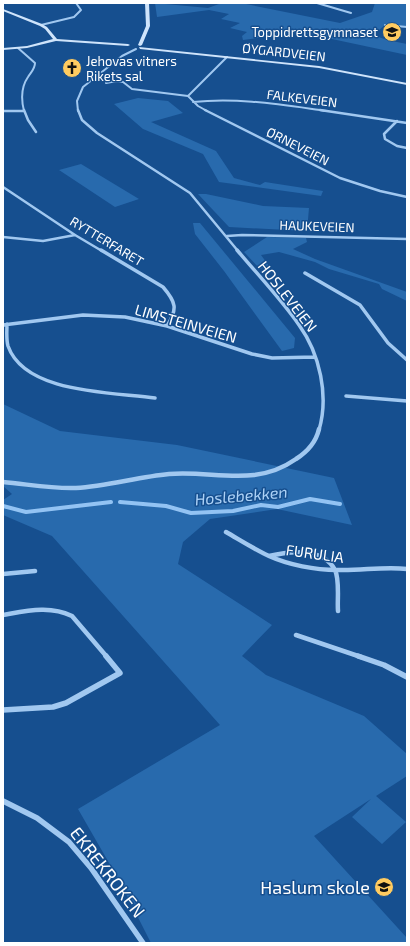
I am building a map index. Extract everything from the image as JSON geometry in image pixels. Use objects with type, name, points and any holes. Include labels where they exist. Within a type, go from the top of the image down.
[{"type":"street","points":[[41,25],[77,15],[81,10],[76,3]]},
{"type":"street","points":[[139,47],[148,22],[147,3]]},
{"type":"street","points":[[317,3],[351,13]]},
{"type":"street","points":[[3,10],[41,25],[56,40]]},
{"type":"street","points":[[385,25],[407,27]]},
{"type":"street","points":[[50,33],[50,40]]},
{"type":"street","name":"HOSLEVEIEN","points":[[122,56],[128,46],[143,38]]},
{"type":"street","points":[[3,48],[18,48],[50,40],[128,46]]},
{"type":"street","name":"ØYGARDVEIEN","points":[[128,46],[329,68],[407,84]]},
{"type":"street","name":"HOSLEVEIEN","points":[[3,482],[67,488],[89,486],[150,475],[185,474],[242,477],[258,476],[291,465],[311,448],[317,437],[323,415],[323,384],[310,343],[300,326],[190,193],[97,133],[82,120],[79,114],[77,101],[83,87],[122,56],[139,47]]},
{"type":"street","points":[[18,48],[30,57],[36,66],[23,86],[23,111],[25,117],[36,132]]},
{"type":"street","points":[[106,83],[117,81],[123,82],[132,89],[188,96],[227,57]]},
{"type":"street","name":"ØRNEVEIEN","points":[[188,96],[193,102],[209,112],[340,178],[407,198]]},
{"type":"street","name":"FALKEVEIEN","points":[[193,102],[218,99],[241,100],[323,110],[407,123]]},
{"type":"street","points":[[3,111],[23,111]]},
{"type":"street","points":[[396,121],[384,134],[385,139],[397,146],[407,148]]},
{"type":"street","name":"RYTTERFARET","points":[[3,188],[75,235],[163,287],[173,298],[175,310],[174,316],[167,326]]},
{"type":"street","points":[[3,237],[43,241],[75,235]]},
{"type":"street","name":"HAUKEVEIEN","points":[[227,236],[242,235],[407,239]]},
{"type":"street","points":[[305,273],[360,305],[388,343],[407,360]]},
{"type":"street","name":"LIMSTEINVEIEN","points":[[5,324],[48,318],[101,315],[125,317],[167,326],[252,354],[272,358],[315,357]]},
{"type":"street","points":[[5,324],[8,346],[13,356],[31,372],[46,380],[61,386],[85,390],[132,394],[155,398]]},
{"type":"street","points":[[346,396],[407,401]]},
{"type":"street","name":"FURULIA","points":[[226,532],[269,556],[293,564],[335,570],[367,570],[389,567],[407,569]]},
{"type":"street","points":[[269,556],[300,552],[325,559],[335,570],[338,611]]},
{"type":"street","points":[[3,574],[35,571]]},
{"type":"street","points":[[3,615],[56,609],[66,612],[72,616],[120,673],[66,703],[53,707],[3,710]]},
{"type":"street","points":[[296,635],[384,665],[407,677]]},
{"type":"street","name":"EKREKROKEN","points":[[3,801],[40,819],[58,832],[70,844],[86,862],[143,943]]},
{"type":"shaded area","points":[[155,3],[208,8],[219,4],[217,3],[241,3],[340,23],[372,12],[375,3],[407,3],[407,27],[385,25],[373,35],[387,40],[407,44],[407,55],[299,32],[243,40],[242,36],[247,32],[230,28],[240,23],[221,19],[229,14],[209,10],[157,17]]},
{"type":"shaded area","points":[[138,98],[168,101],[183,113],[151,122],[216,151],[234,178],[260,185],[265,182],[323,191],[321,196],[219,182],[203,154],[143,129],[114,104]]},
{"type":"shaded area","points":[[81,164],[139,199],[115,207],[59,170]]},
{"type":"shaded area","points":[[198,194],[206,194],[263,206],[309,208],[307,231],[229,227]]},
{"type":"shaded area","points":[[193,223],[200,223],[295,338],[294,348],[282,351],[195,234]]},
{"type":"shaded area","points":[[267,237],[306,238],[307,242],[293,249],[315,259],[407,292],[407,301],[382,289],[379,284],[329,269],[315,262],[279,252],[261,255],[269,266],[260,269],[244,252]]},
{"type":"shaded area","points":[[3,404],[60,431],[177,445],[334,478],[352,525],[277,509],[210,519],[183,542],[178,564],[272,625],[242,656],[266,675],[364,716],[407,754],[407,776],[376,796],[406,822],[382,844],[352,817],[371,799],[314,836],[407,938],[407,943],[151,943],[120,882],[78,809],[220,725],[52,536],[3,515],[3,500],[12,494],[3,486]]},
{"type":"waterway","name":"Hoslebekken","points":[[120,502],[166,506],[191,513],[233,511],[261,505],[278,507],[310,499],[340,504]]},
{"type":"waterway","name":"Hoslebekken","points":[[3,506],[26,512],[111,502]]},
{"type":"place","name":"Toppidrettsgymnaset","points":[[392,32]]},
{"type":"place","name":"Jehovas vitners Rikets sal","points":[[72,68]]},
{"type":"place","name":"Haslum skole","points":[[384,887]]}]
